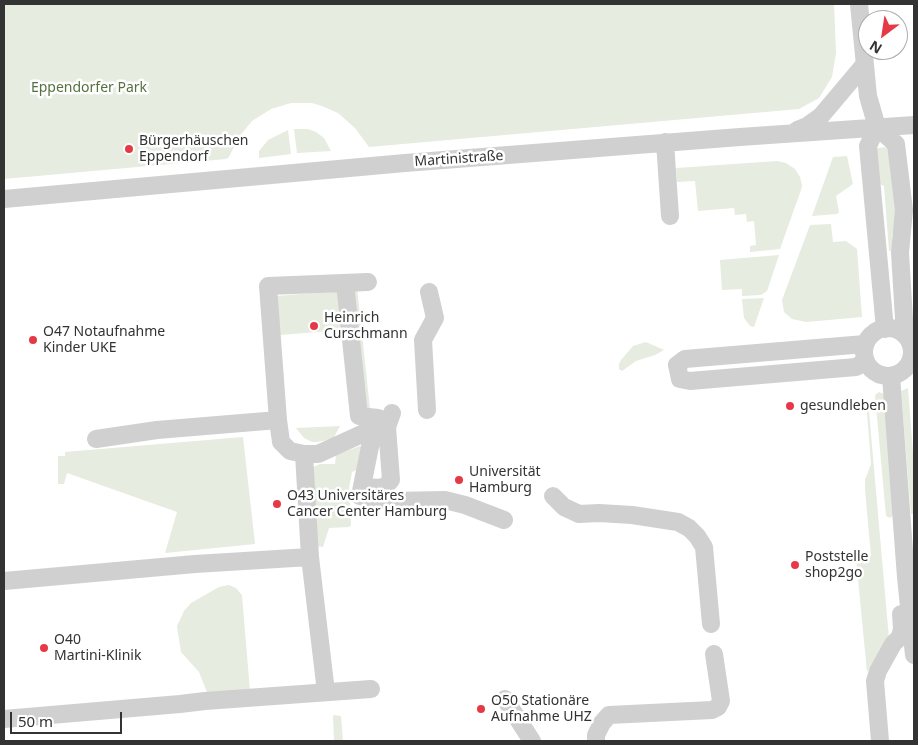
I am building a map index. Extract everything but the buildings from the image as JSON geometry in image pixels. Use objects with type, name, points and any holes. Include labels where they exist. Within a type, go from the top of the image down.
[{"type":"street","points":[[858,4],[868,96],[877,127],[896,144],[904,210],[900,253],[905,336]]},
{"type":"street","points":[[789,134],[807,126],[821,116],[864,65]]},
{"type":"street","name":"Martinistraße","points":[[4,199],[405,163],[665,142],[914,125]]},
{"type":"street","points":[[877,127],[868,146],[885,328]]},
{"type":"street","points":[[665,142],[670,211]]},
{"type":"street","points":[[368,282],[268,286],[281,442],[290,451],[318,454],[364,433],[382,418]]},
{"type":"street","points":[[345,283],[359,416],[382,418]]},
{"type":"street","points":[[427,410],[423,340],[435,318],[430,292]]},
{"type":"street","points":[[866,353],[685,359],[677,365],[680,379],[690,381],[856,367],[866,353],[873,333],[885,328],[892,329],[905,336],[910,342],[913,358],[904,370],[891,376],[878,374],[872,370],[866,353]]},
{"type":"street","points":[[891,376],[906,577],[913,627],[914,656]]},
{"type":"street","points":[[382,418],[360,496],[391,501],[445,500],[465,505],[504,520]]},
{"type":"street","points":[[362,486],[386,487],[391,480],[387,427],[382,418]]},
{"type":"street","points":[[96,439],[157,430],[278,420]]},
{"type":"street","points":[[304,454],[310,557],[326,692]]},
{"type":"street","points":[[554,496],[564,507],[579,514],[599,512],[632,515],[678,522],[688,528],[697,536],[704,548],[711,624]]},
{"type":"street","points":[[880,741],[875,681],[892,644],[900,638],[902,629],[894,541],[901,510]]},
{"type":"street","points":[[4,581],[195,564],[310,557]]},
{"type":"street","points":[[596,741],[596,735],[602,723],[610,715],[712,710],[718,707],[721,701],[714,654]]},
{"type":"street","points":[[12,718],[371,688]]},
{"type":"street","points":[[505,699],[532,741]]},
{"type":"green space","name":"Eppendorfer Park","points":[[4,4],[834,4],[836,53],[832,77],[819,98],[799,109],[369,147],[355,128],[338,113],[312,103],[291,103],[271,109],[252,121],[238,138],[229,157],[226,159],[4,179]]},
{"type":"green space","points":[[294,129],[308,129],[316,132],[324,138],[331,151],[297,153]]},
{"type":"green space","points":[[288,130],[291,154],[259,158],[259,151],[268,140]]},
{"type":"green space","points":[[891,147],[897,213],[892,237],[893,251],[889,251],[884,186],[878,183],[876,148]]},
{"type":"green space","points":[[847,156],[853,184],[836,196],[839,212],[837,214],[812,216],[833,157]]},
{"type":"green space","points":[[777,161],[786,163],[795,169],[802,185],[780,249],[750,252],[750,246],[756,245],[754,221],[747,222],[746,214],[735,215],[734,208],[698,211],[695,181],[677,182],[676,168]]},
{"type":"green space","points":[[831,224],[833,242],[846,241],[857,249],[862,317],[806,322],[792,319],[784,312],[782,300],[810,225]]},
{"type":"green space","points":[[779,255],[767,291],[761,295],[742,296],[742,289],[722,290],[720,260]]},
{"type":"green space","points":[[349,288],[357,288],[370,409],[362,409]]},
{"type":"green space","points":[[339,291],[342,330],[280,335],[277,296]]},
{"type":"green space","points":[[764,298],[754,327],[750,326],[744,318],[742,299]]},
{"type":"green space","points":[[646,342],[664,350],[636,361],[622,371],[619,369],[621,360],[633,346]]},
{"type":"green space","points":[[908,388],[914,466],[914,514],[911,514],[901,391]]},
{"type":"green space","points":[[879,392],[884,394],[894,515],[890,518],[886,516],[875,395]]},
{"type":"green space","points":[[866,400],[868,400],[889,639],[881,648],[867,672],[856,558],[871,556],[865,489],[865,480],[871,464]]},
{"type":"green space","points":[[340,426],[333,439],[317,442],[304,438],[296,428]]},
{"type":"green space","points":[[243,437],[255,544],[165,553],[177,512],[67,473],[64,484],[58,484],[58,456],[65,456],[65,452]]},
{"type":"green space","points":[[360,446],[362,447],[357,470],[352,472],[347,499],[350,503],[351,525],[349,527],[329,528],[323,547],[315,546],[311,468],[320,464],[335,464],[336,455]]},
{"type":"green space","points":[[229,585],[236,588],[242,595],[250,691],[208,695],[199,672],[181,652],[177,626],[184,611],[191,603],[219,587]]},
{"type":"green space","points":[[334,715],[341,716],[343,741],[334,741]]},
{"type":"place","name":"Bürgerhäuschen Eppendorf","points":[[129,149]]},
{"type":"place","name":"Heinrich Curschmann","points":[[314,326]]},
{"type":"place","name":"O47 Notaufnahme Kinder UKE","points":[[33,340]]},
{"type":"place","name":"gesundleben","points":[[790,406]]},
{"type":"place","name":"Universität Hamburg","points":[[459,480]]},
{"type":"place","name":"O43 Universitäres Cancer Center Hamburg","points":[[277,504]]},
{"type":"place","name":"Poststelle shop2go","points":[[795,565]]},
{"type":"place","name":"O40 Martini-Klinik","points":[[44,648]]},
{"type":"place","name":"O50 Stationäre Aufnahme UHZ","points":[[481,709]]}]
